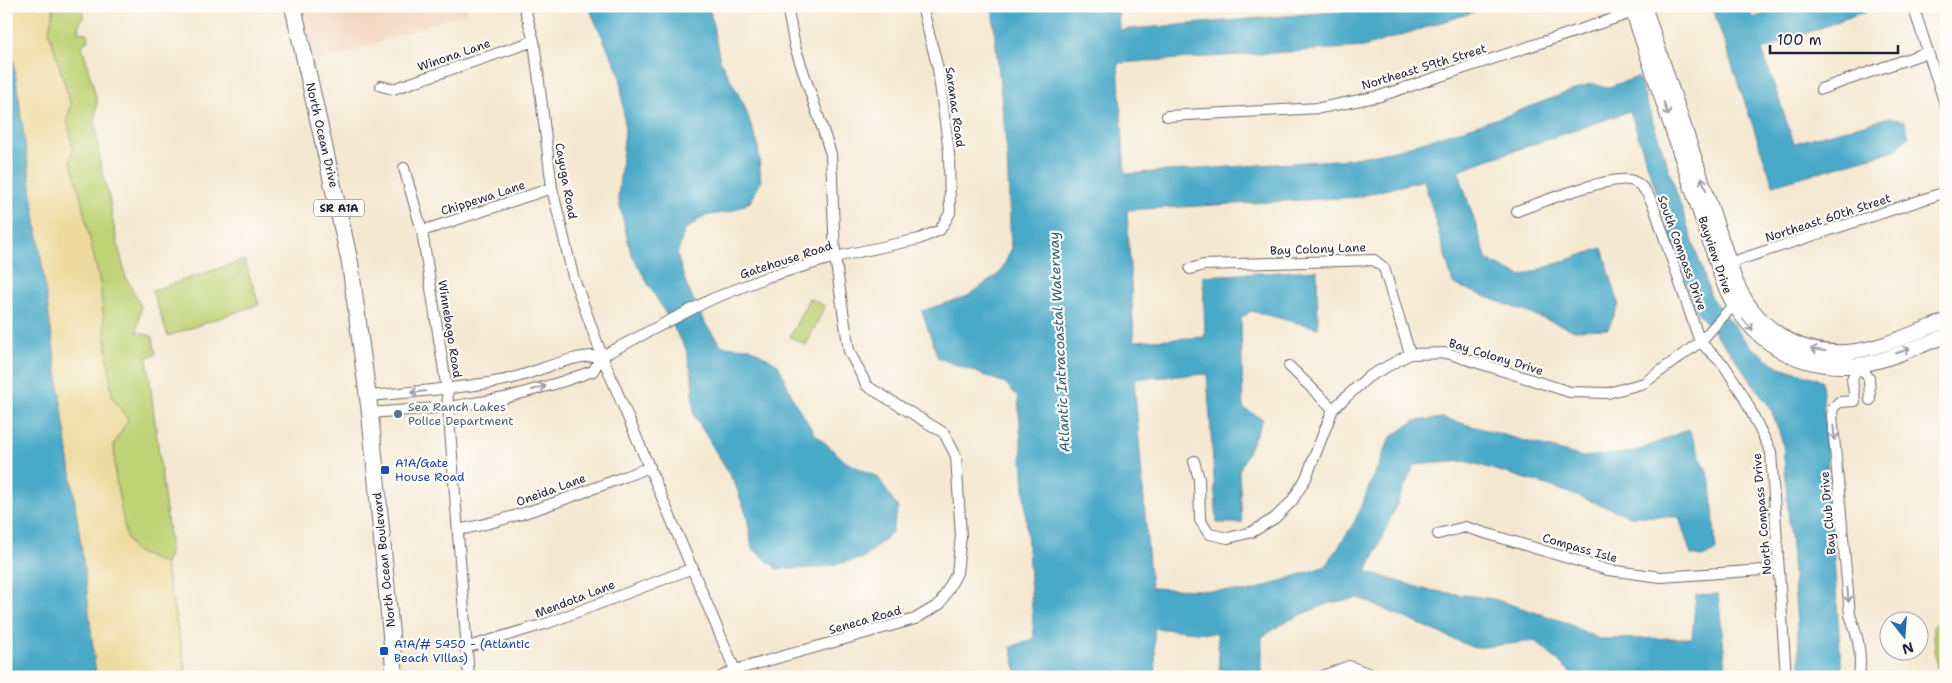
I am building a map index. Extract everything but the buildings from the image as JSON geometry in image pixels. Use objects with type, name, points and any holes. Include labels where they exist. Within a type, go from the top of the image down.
[{"type":"main road","name":"North Ocean Drive","points":[[293,6],[350,263],[370,413]]},
{"type":"main road","name":"North Ocean Boulevard","points":[[370,413],[395,677]]},
{"type":"street","name":"Cayuga Road","points":[[524,6],[534,41],[552,188],[573,276],[602,356]]},
{"type":"street","points":[[787,6],[795,47],[831,154],[836,257]]},
{"type":"street","name":"Saranac Road","points":[[922,6],[938,70],[949,152],[950,214]]},
{"type":"street","points":[[1913,6],[1946,107]]},
{"type":"street","name":"Bayview Drive","points":[[1641,8],[1660,74],[1725,265],[1734,306],[1753,330],[1786,352],[1806,360],[1824,364],[1859,365],[1946,336]]},
{"type":"street","name":"Northeast 59th Street","points":[[1167,116],[1320,108],[1380,96],[1641,8]]},
{"type":"street","name":"Winona Lane","points":[[381,86],[393,89],[534,41]]},
{"type":"street","points":[[1821,89],[1928,52]]},
{"type":"street","name":"Winnebago Road","points":[[404,168],[422,231],[447,390],[465,648],[469,677]]},
{"type":"street","name":"South Compass Drive","points":[[1517,211],[1613,180],[1632,180],[1645,189],[1654,208],[1700,342]]},
{"type":"street","name":"Chippewa Lane","points":[[422,231],[552,188]]},
{"type":"street","name":"Northeast 60th Street","points":[[1725,265],[1946,192]]},
{"type":"street","name":"Gatehouse Road","points":[[367,396],[447,390],[502,381],[586,355],[602,356],[712,300],[767,277],[836,257],[919,239],[940,230],[950,214]]},
{"type":"street","name":"Seneca Road","points":[[721,677],[735,670],[915,619],[940,604],[957,573],[961,536],[956,456],[944,433],[867,386],[848,351],[836,257]]},
{"type":"street","name":"Bay Colony Lane","points":[[1190,269],[1204,265],[1374,260],[1384,268],[1410,354]]},
{"type":"street","name":"Bayview Drive","points":[[1734,306],[1791,342],[1810,349],[1829,351],[1860,350],[1946,321]]},
{"type":"street","name":"Bay Colony Drive","points":[[1194,461],[1199,479],[1200,520],[1209,534],[1228,538],[1252,532],[1275,518],[1292,501],[1306,478],[1333,409],[1368,377],[1410,354],[1447,353],[1570,392],[1608,393],[1644,383],[1700,342],[1734,306]]},
{"type":"street","name":"North Compass Drive","points":[[1700,342],[1724,365],[1743,395],[1771,452],[1786,677]]},
{"type":"street","name":"Bay Club Drive","points":[[1859,677],[1861,661],[1858,634],[1850,615],[1832,416],[1834,408],[1839,402],[1855,401],[1852,379],[1859,365],[1860,350]]},
{"type":"street","name":"Gatehouse Road","points":[[370,413],[449,407],[505,398],[593,371],[602,356]]},
{"type":"street","points":[[602,356],[735,670]]},
{"type":"street","name":"Bay Club Drive","points":[[1859,365],[1869,378],[1870,400]]},
{"type":"street","points":[[1289,366],[1333,409]]},
{"type":"street","name":"Oneida Lane","points":[[458,530],[497,522],[545,507],[650,467]]},
{"type":"street","name":"Compass Isle","points":[[1438,534],[1465,527],[1608,570],[1661,577],[1779,569]]},
{"type":"street","name":"Mendota Lane","points":[[465,648],[548,623],[692,568]]},
{"type":"street","points":[[1320,677],[1349,666],[1378,677]]},
{"type":"shaded area","points":[[302,6],[466,6],[467,12],[314,64]]},
{"type":"green space","points":[[54,6],[81,6],[84,15],[78,26],[79,32],[86,33],[89,39],[82,45],[97,101],[95,120],[100,163],[126,278],[141,306],[137,332],[152,336],[156,354],[147,358],[171,551],[165,564],[134,551],[126,537],[115,474],[114,443],[128,420],[112,397],[100,284],[78,186],[70,160],[73,148],[67,120],[71,105],[49,32]]},
{"type":"green space","points":[[244,260],[259,304],[168,336],[152,291]]},
{"type":"green space","points":[[809,298],[825,306],[806,345],[790,337]]},
{"type":"green space","points":[[1946,622],[1946,670],[1942,671],[1937,667],[1933,627],[1936,623]]},
{"type":"sand","points":[[6,6],[54,6],[49,32],[71,105],[67,120],[73,148],[70,160],[78,186],[100,284],[112,397],[128,420],[114,444],[115,474],[126,536],[134,551],[165,564],[187,677],[96,677],[85,575]]},
{"type":"water","points":[[588,6],[709,6],[720,60],[744,105],[758,145],[761,182],[750,202],[730,212],[704,216],[684,231],[677,255],[686,284],[704,322],[722,346],[750,348],[778,364],[793,399],[814,433],[846,462],[878,477],[898,508],[892,532],[864,558],[818,568],[777,569],[752,548],[747,516],[735,484],[694,415],[692,376],[686,349],[631,254],[618,197],[625,129],[620,75]]},
{"type":"water","name":"Atlantic Intracoastal Waterway","points":[[992,6],[1118,6],[1119,30],[1346,11],[1361,6],[1492,6],[1364,47],[1118,63],[1125,174],[1350,159],[1400,149],[1508,115],[1592,83],[1606,88],[1638,77],[1712,299],[1748,344],[1777,366],[1822,380],[1842,677],[1801,677],[1783,444],[1771,409],[1734,357],[1694,308],[1630,111],[1458,170],[1487,260],[1521,276],[1602,248],[1619,305],[1608,329],[1573,330],[1453,284],[1424,180],[1357,197],[1127,210],[1134,341],[1205,337],[1203,276],[1317,270],[1318,328],[1251,311],[1241,318],[1243,408],[1263,419],[1239,471],[1242,523],[1217,523],[1207,374],[1134,379],[1151,588],[1248,592],[1326,566],[1354,523],[1390,438],[1414,421],[1443,418],[1583,457],[1634,452],[1689,429],[1711,482],[1716,551],[1702,557],[1691,555],[1679,517],[1631,516],[1550,486],[1465,461],[1414,465],[1367,572],[1427,590],[1494,599],[1565,622],[1599,639],[1692,638],[1696,595],[1718,594],[1727,677],[1691,677],[1689,671],[1661,668],[1651,677],[1576,677],[1535,641],[1474,648],[1359,598],[1329,603],[1289,620],[1262,637],[1262,677],[1220,677],[1217,634],[1154,628],[1156,677],[1018,677],[1011,647],[1034,638],[1018,397],[1005,383],[938,358],[922,311],[968,296],[1000,273],[1011,250],[1007,153]]},
{"type":"water","points":[[1712,6],[1749,6],[1753,18],[1786,6],[1865,6],[1866,11],[1762,50],[1794,143],[1890,117],[1904,121],[1909,136],[1896,150],[1773,185]]},
{"type":"water","points":[[6,7],[85,575],[96,677],[6,677]]},
{"type":"place","name":"Sea Ranch Lakes Police Department","points":[[398,414]]},
{"type":"place","name":"A1A/Gate House Road","points":[[385,470]]},
{"type":"place","name":"A1A/# 5450 - (Atlantic Beach Villas)","points":[[384,651]]}]
